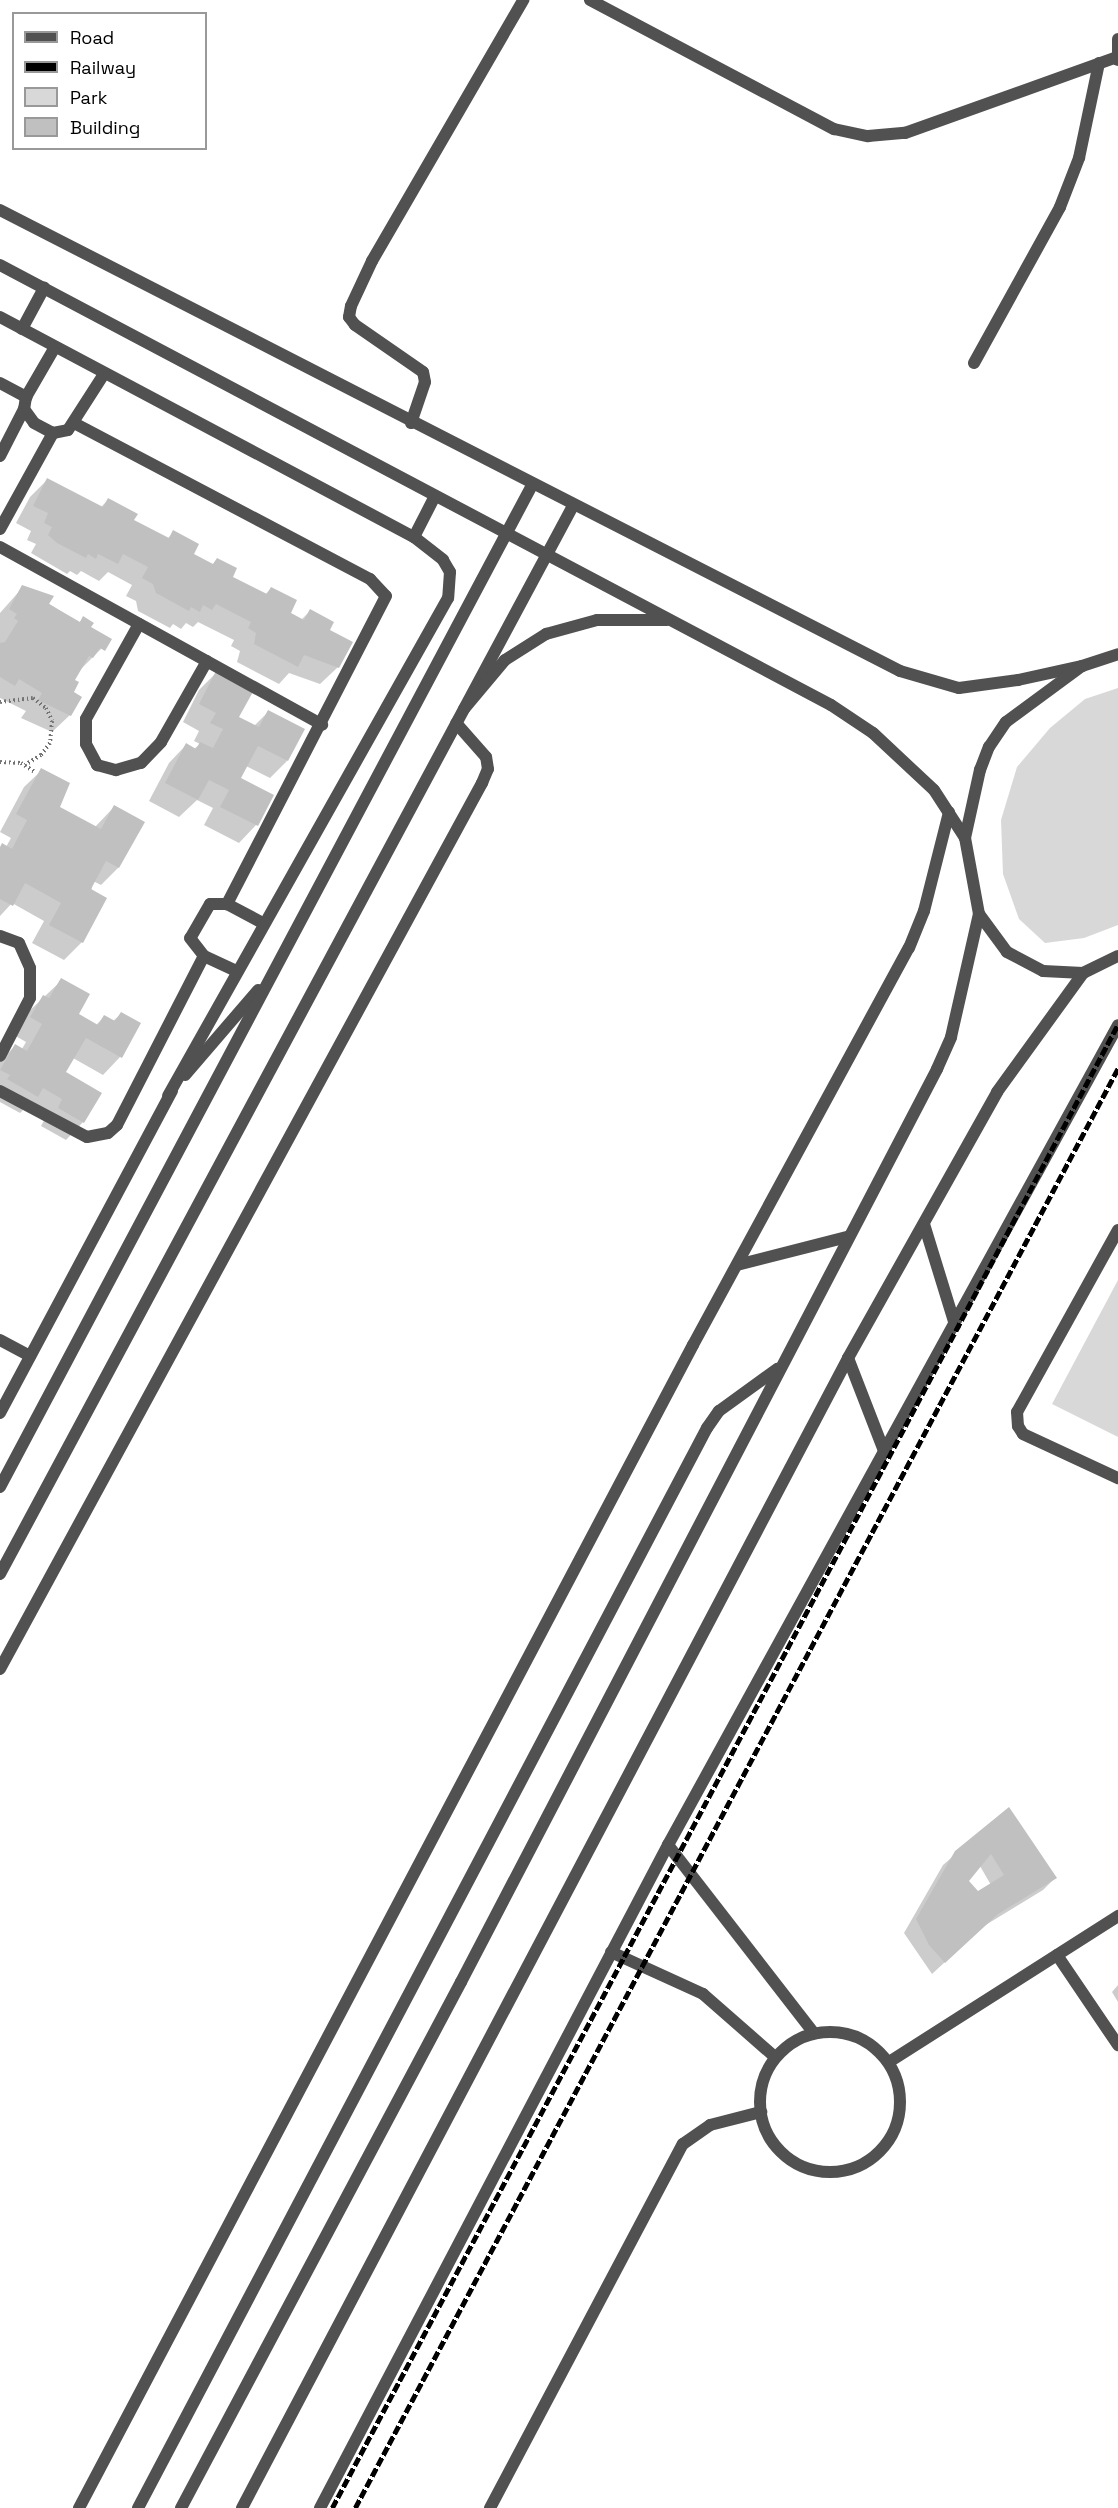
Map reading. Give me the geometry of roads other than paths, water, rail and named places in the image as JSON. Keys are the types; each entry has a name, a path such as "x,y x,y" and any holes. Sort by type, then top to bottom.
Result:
{"street":[{"path":"411,423 425,382 423,372 355,325 350,317 351,306 372,261 523,0"},
{"path":"590,0 834,129 868,136 905,133 1117,58 1118,39"},
{"path":"974,363 1064,197 1079,159 1099,63"},
{"path":"0,210 532,485 900,671 959,688 1018,680 1082,666 1118,654"},
{"path":"0,265 831,705 873,733 934,790 965,838 979,914 951,1036 461,1982 181,2508"},
{"path":"22,329 44,288"},
{"path":"0,317 414,537 443,560 450,572 448,598 262,923 0,1413"},
{"path":"0,456 55,347"},
{"path":"0,383 25,403 34,423 53,433 61,434 74,423 105,374"},
{"path":"74,423 380,585 386,596 322,725 227,904"},
{"path":"0,529 53,433"},
{"path":"0,1486 532,485"},
{"path":"414,537 435,496"},
{"path":"0,1574 573,506"},
{"path":"0,547 322,725"},
{"path":"464,709 505,660 546,634 597,620 672,620"},
{"path":"139,624 86,719 86,744 97,765 116,770 141,763 161,742 207,662"},
{"path":"965,838 989,747 1006,722 1082,666"},
{"path":"0,1670 482,783 488,769 486,757 456,723"},
{"path":"79,2508 737,1265 909,948 924,911 949,812"},
{"path":"236,971 204,956 190,938 210,904 227,904 262,923"},
{"path":"979,914 1007,952 1043,971 1083,973"},
{"path":"0,936 19,943 30,968 30,998 0,1056"},
{"path":"0,1091 87,1137 108,1132 117,1125 204,956"},
{"path":"242,2508 848,1358 997,1092 1083,973 1118,956"},
{"path":"168,1096 274,971"},
{"path":"320,2508 668,1845 1118,1025"},
{"path":"924,1224 955,1325"},
{"path":"1118,1230 1017,1412 1017,1419 1023,1434 1037,1443 1118,1478"},
{"path":"737,1265 847,1237"},
{"path":"0,1340 30,1356"},
{"path":"848,1358 884,1451"},
{"path":"138,2508 707,1428 719,1411 779,1368"},
{"path":"668,1845 814,2033"},
{"path":"890,2062 1118,1916"},
{"path":"612,1952 703,1994 775,2057"},
{"path":"1057,1955 1118,2045"},
{"path":"835,2031 856,2035 875,2046 890,2062 899,2084 901,2108 895,2131 882,2150 862,2165 831,2172 816,2171 793,2162 775,2146 761,2112 763,2078 775,2057 792,2042 814,2033 835,2031"},
{"path":"490,2508 683,2144 710,2125 761,2112"}],"railway":[{"path":"332,2508 1118,1024"},
{"path":"355,2508 1118,1068"}]}
